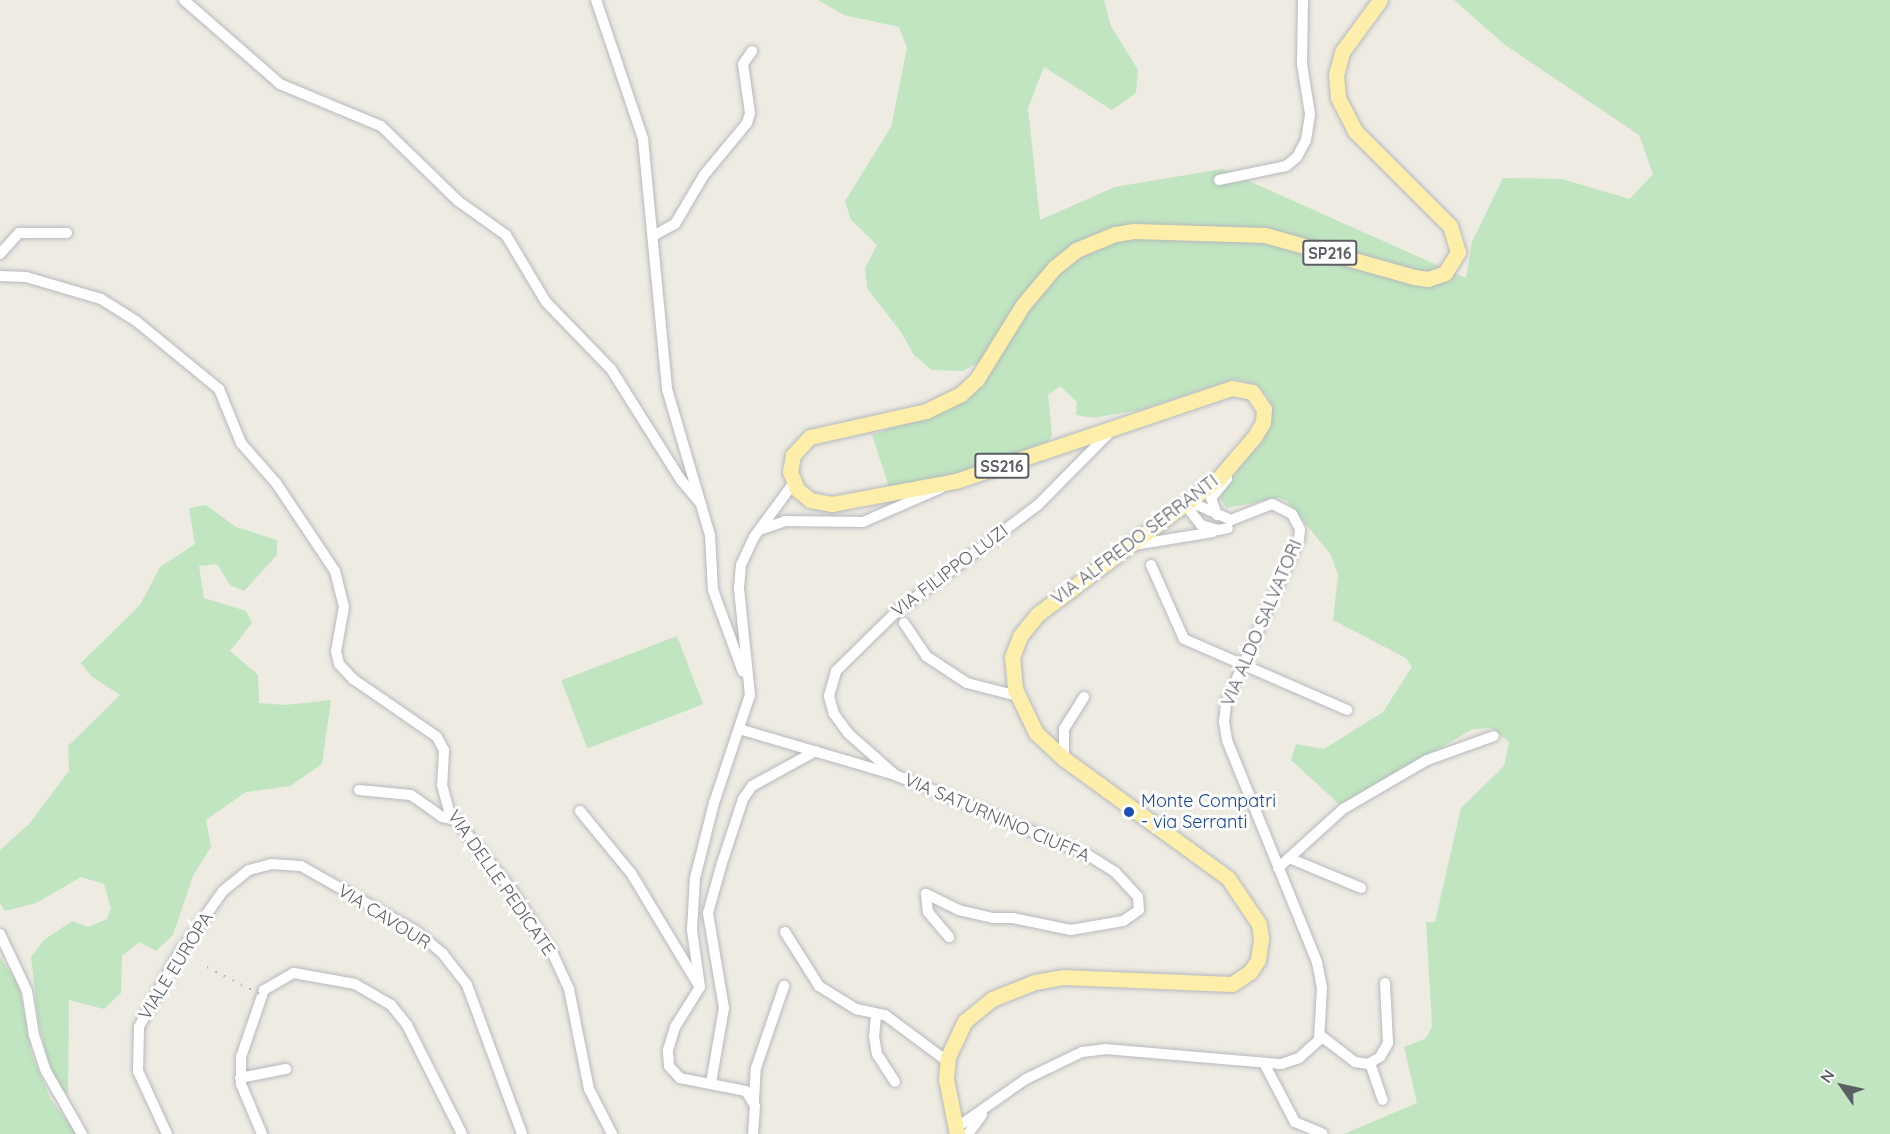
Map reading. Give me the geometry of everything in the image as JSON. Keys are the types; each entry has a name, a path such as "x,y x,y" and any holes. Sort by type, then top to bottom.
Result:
{"main road":[{"name":"SP216","path":"793,484 792,459 808,438 877,424 952,400 975,382 1022,306 1057,265 1076,250 1115,234 1138,231 1265,235 1419,279 1436,278 1448,271 1458,252 1450,226 1359,135 1338,97 1336,75 1342,52 1380,0"},
{"name":"VIA ALFREDO SERRANTI","path":"793,484 806,498 829,504 955,482 1238,387 1256,396 1264,409 1263,422 1250,442 1218,478 1191,502 1038,614 1024,629 1012,657 1018,696 1036,733 1064,759 1228,878 1258,924 1261,938 1258,960 1239,981 1221,986 1063,977 1028,985 992,999 971,1015 955,1037 947,1061 951,1104 961,1132"}],"street":[{"path":"184,0 280,84 376,123 458,201 506,235 542,298 611,369 681,480 701,504"},
{"path":"596,0 643,139 665,378 711,541 713,590 750,695"},
{"path":"1219,180 1283,167 1303,146 1310,114 1302,64 1303,0"},
{"path":"653,236 675,224 708,169 747,123 750,113 743,64 752,51"},
{"path":"0,254 19,233 67,233"},
{"name":"VIA DELLE PEDICATE","path":"0,276 21,276 101,299 218,387 241,443 276,483 335,571 344,607 336,651 339,664 353,679 436,737 444,754 444,792 455,820 511,889 565,977 589,1089 612,1134"},
{"name":"VIA FILIPPO LUZI","path":"895,775 841,725 830,702 829,688 840,664 895,613 1038,505 1107,434 1126,424"},
{"path":"1217,516 1211,506 1212,495 1234,470 1250,442"},
{"path":"757,533 785,521 863,522 955,482"},
{"path":"755,1106 746,1091 680,1078 667,1059 675,1027 699,987 692,930 695,879 714,803 750,695 739,581 745,555 757,533 793,484"},
{"path":"1228,528 1214,529 1202,525 1191,512 1191,502 1217,516 1231,520 1272,504 1292,514"},
{"path":"1125,549 1150,541 1228,528 1267,510 1292,514"},
{"name":"VIA ALDO SALVATORI","path":"1292,514 1299,526 1299,539 1241,663 1226,703 1225,730 1317,962 1322,988 1321,1036"},
{"path":"1151,565 1182,637 1347,710"},
{"path":"904,623 926,656 967,683 1018,696"},
{"path":"1064,759 1064,729 1084,697"},
{"name":"VIA SATURNINO CIUFFA","path":"740,729 895,775 1088,855 1115,873 1138,897 1139,909 1123,921 1071,930 970,912 926,894 928,912 949,938"},
{"path":"1278,868 1343,808 1427,760 1471,741 1494,736"},
{"path":"846,760 857,755 855,739"},
{"path":"711,1083 724,1008 708,913 722,863 743,799 752,786 816,751"},
{"path":"359,790 411,795 442,817 455,820"},
{"path":"580,811 631,873 699,987"},
{"path":"1289,858 1361,888"},
{"name":"VIA CAVOUR","path":"241,874 271,864 301,866 416,932 443,954 467,985 522,1134"},
{"name":"VIALE EUROPA","path":"167,1134 138,1071 139,1027 176,958 223,891 241,874"},
{"path":"785,932 819,986 856,1009 876,1015 886,1015 947,1061"},
{"path":"0,934 26,988 35,1041 48,1076 82,1134"},
{"path":"262,1134 240,1078 242,1052 264,990 294,973 334,978 374,993 399,1015 449,1102 462,1134"},
{"path":"961,1132 978,1114 997,1100 1064,1060 1095,1050 1281,1064 1299,1058 1321,1036 1355,1062 1370,1063 1380,1057 1388,1043 1385,983"},
{"path":"753,1134 756,1068 784,986"},
{"path":"876,1015 874,1036 878,1054 895,1082"},
{"path":"1264,1063 1295,1122 1323,1134"},
{"path":"1370,1063 1383,1100"},
{"path":"240,1078 286,1069"},
{"path":"951,1104 960,1113 978,1114"}],"green space":[{"path":"818,0 1104,0 1111,26 1138,70 1136,93 1112,110 1044,67 1028,108 1040,220 1115,187 1222,169 1466,278 1472,242 1503,178 1562,179 1630,199 1653,174 1639,135 1505,45 1454,0 1890,0 1890,1134 1344,1134 1417,1103 1404,1047 1425,1039 1432,1027 1426,922 1435,922 1461,808 1504,766 1509,742 1492,728 1473,729 1340,805 1291,760 1296,744 1324,749 1383,712 1412,667 1406,658 1333,620 1338,575 1331,555 1287,501 1278,498 1226,508 1220,496 1267,430 1272,413 1269,398 1257,385 1234,379 1140,410 1093,418 1076,415 1077,402 1060,386 1048,395 1052,435 1046,446 949,479 890,490 872,435 944,409 995,354 963,371 932,370 914,355 901,332 867,288 865,268 877,245 851,220 845,201 891,127 907,48 899,27 844,15"},
{"path":"206,505 236,527 277,540 277,555 244,591 230,585 217,564 199,566 204,598 246,611 252,623 230,651 258,675 259,703 285,705 331,700 322,764 290,786 246,792 206,820 211,847 193,876 173,935 156,951 139,942 122,956 121,993 104,1009 69,1000 68,1095 57,1083 46,1054 38,1018 31,957 44,940 72,921 88,927 107,919 111,908 104,884 81,877 36,903 5,911 0,903 0,850 29,824 69,771 68,746 120,695 91,676 81,663 140,605 160,567 195,544 189,508"},
{"path":"677,636 703,704 587,749 561,680"},
{"path":"0,957 19,985 32,1055 51,1100 77,1134 0,1134"}],"railway":[{"path":"207,967 260,994"}],"place":[{"name":"Monte Compatri - via Serranti","path":"1129,812"}]}
